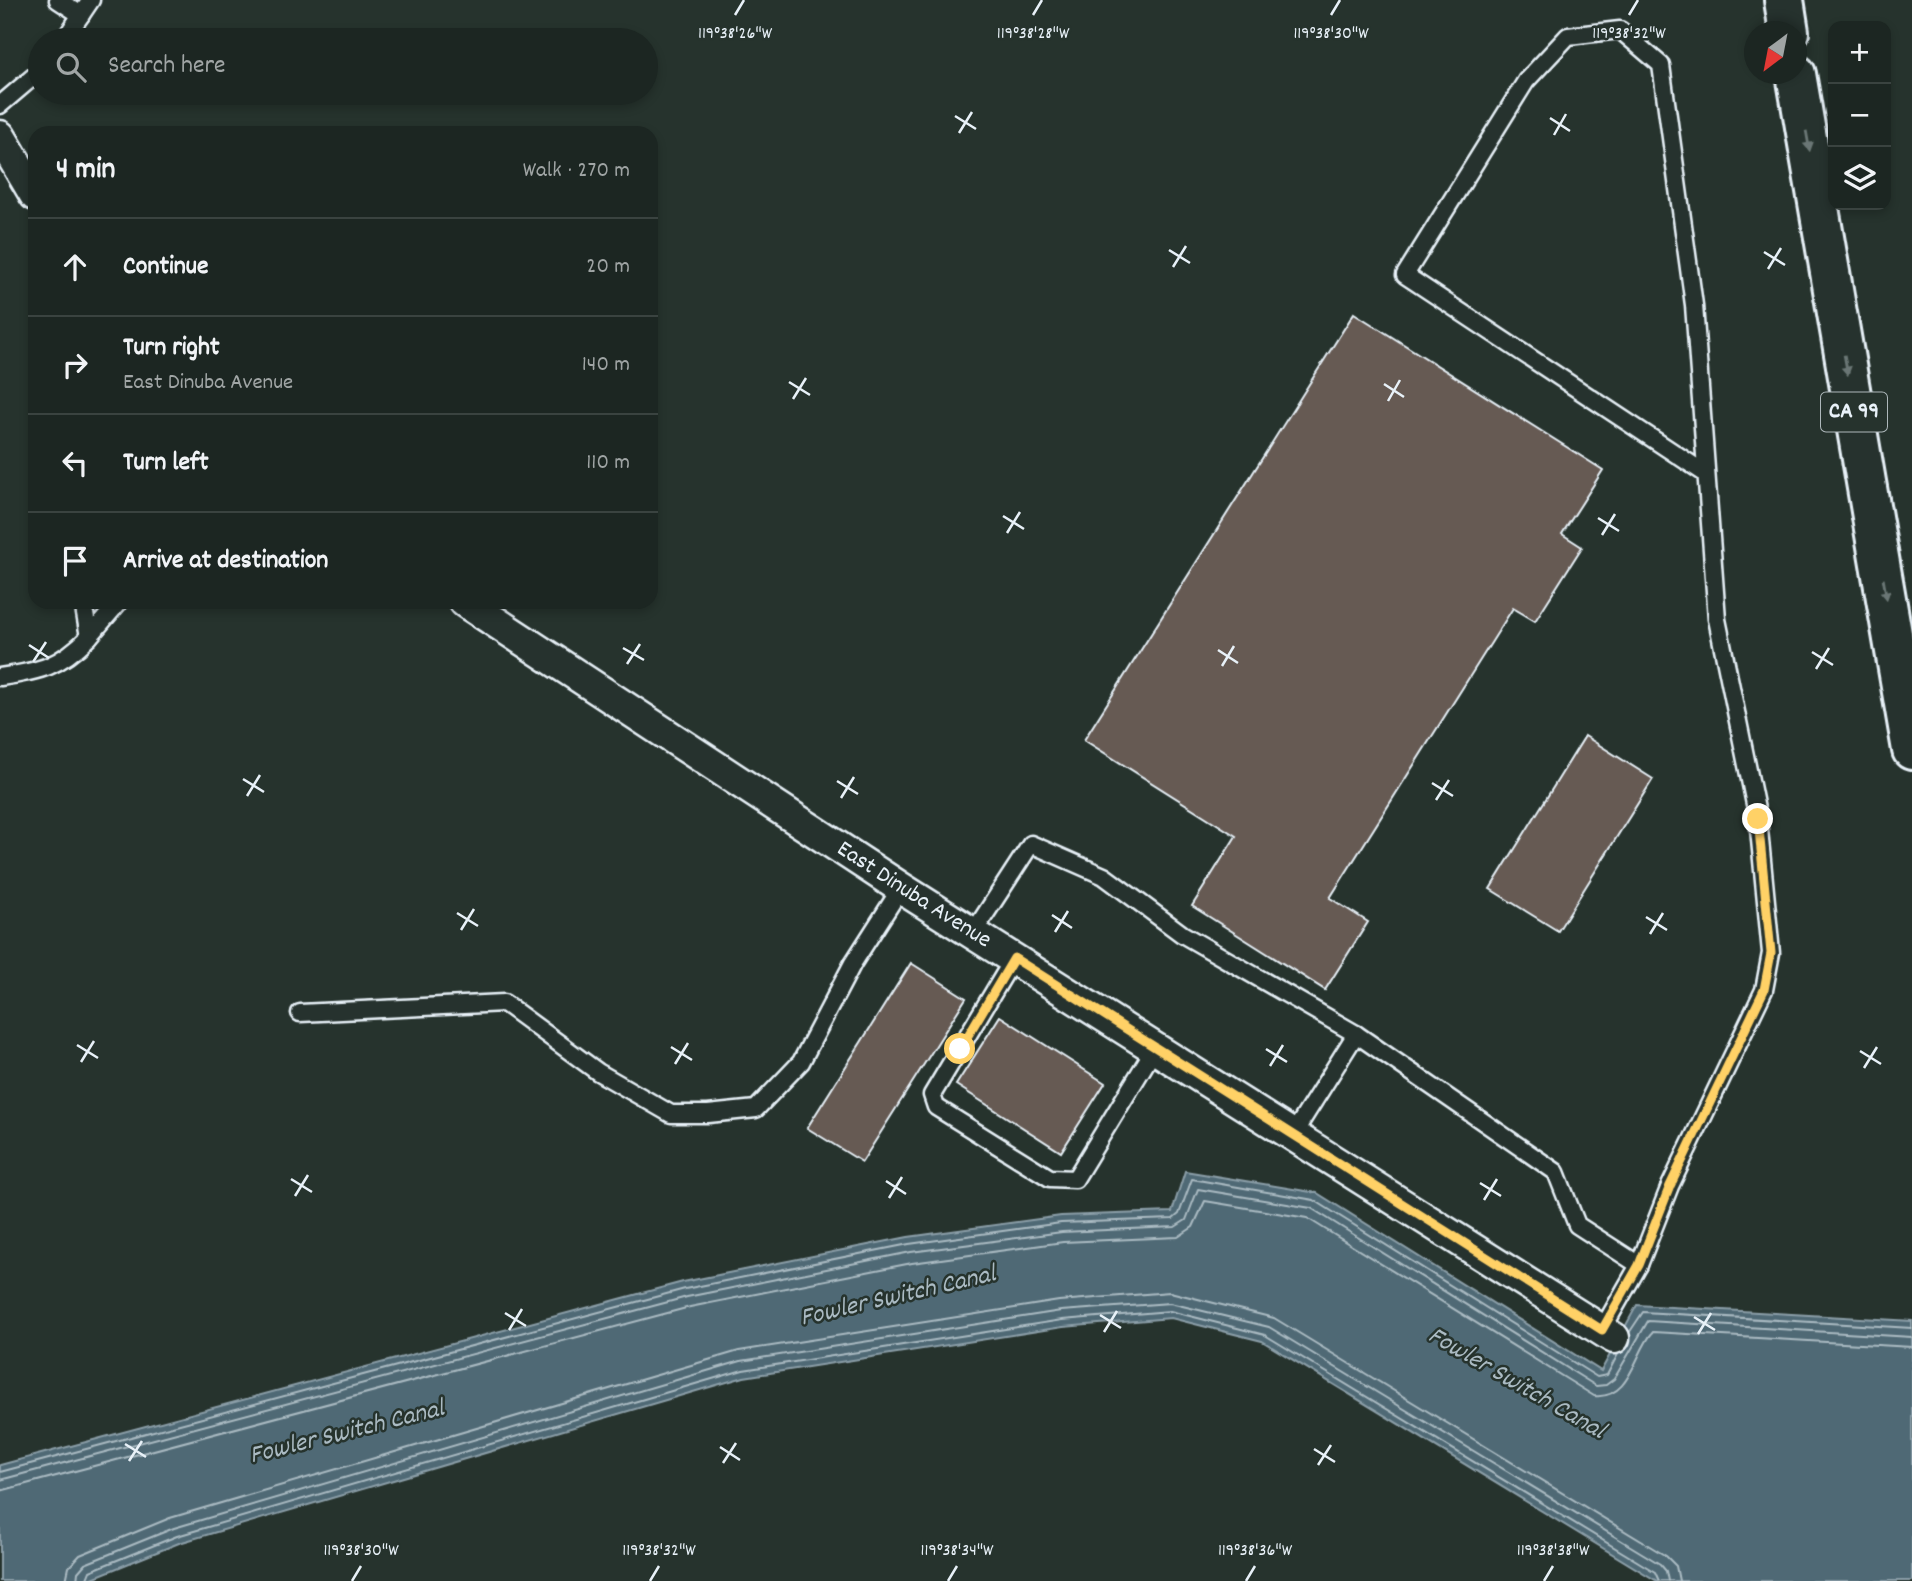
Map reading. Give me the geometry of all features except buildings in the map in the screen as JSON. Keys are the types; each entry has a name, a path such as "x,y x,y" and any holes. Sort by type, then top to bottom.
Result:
{"highway":[{"path":"1784,0 1787,21"},
{"name":"CA 99","path":"1798,84 1912,750"}],"street":[{"path":"0,135 28,183"},
{"name":"East Dinuba Avenue","path":"476,609 901,888 1608,1334"}],"lane":[{"path":"58,0 81,15"},
{"path":"72,28 91,0"},
{"path":"1608,1334 1670,1186 1764,990 1771,953 1758,819 1717,619 1694,305 1661,65 1620,30 1568,36 1527,81 1405,275 1706,474"},
{"path":"0,105 28,83"},
{"path":"84,609 89,637"},
{"path":"0,677 43,670 68,657 112,609"},
{"path":"972,933 1031,844 1104,876 1182,934 1356,1034 1556,1172 1577,1225 1639,1265"},
{"path":"300,1013 504,1003 598,1072 671,1114 708,1114 756,1109 801,1062 853,963 901,888"},
{"path":"1014,958 932,1095 936,1107 1050,1178 1074,1179 1155,1048"},
{"path":"1292,1136 1356,1034"}],"water":[{"name":"Fowler Switch Canal","path":"1185,1171 1317,1193 1601,1371 1637,1305 1912,1321 1912,1581 1657,1581 1262,1341 1171,1318 1063,1327 744,1377 179,1543 85,1581 0,1581 0,1465 683,1282 908,1237 1061,1216 1172,1212"}],"route":[{"path":"960,1049 1014,958 1602,1330 1639,1265 1670,1186 1764,990 1771,953 1758,819"}]}
